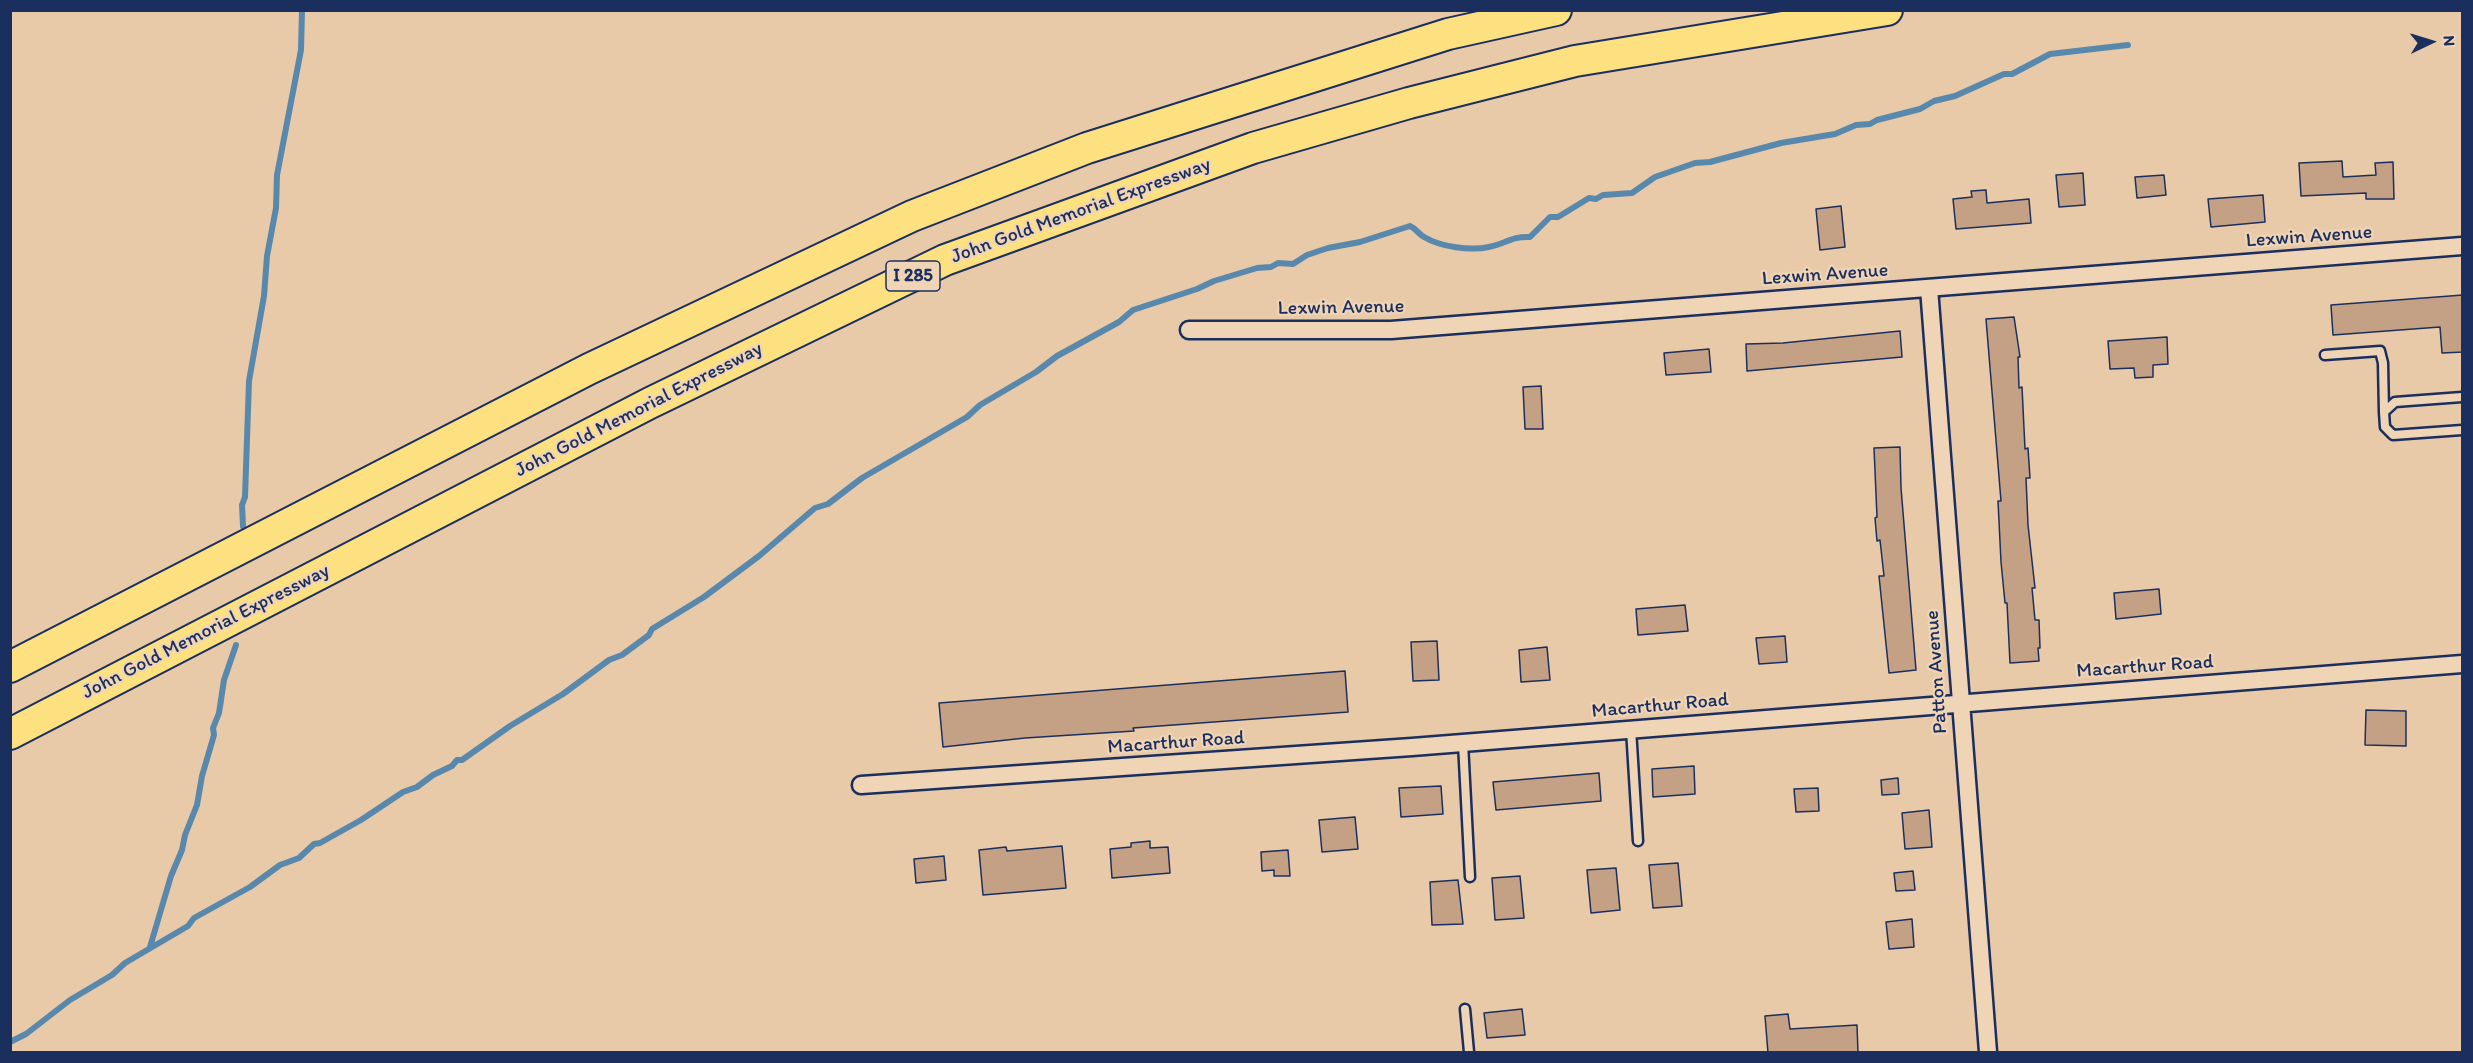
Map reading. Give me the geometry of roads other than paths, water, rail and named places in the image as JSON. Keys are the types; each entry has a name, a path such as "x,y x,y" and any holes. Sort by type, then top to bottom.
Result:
{"highway":[{"path":"10,667 589,369 912,216 1087,148 1448,34 1556,10"},
{"name":"John Gold Memorial Expressway","path":"10,734 650,403 945,260 1254,148 1409,103 1575,61 1887,10"}],"street":[{"name":"Lexwin Avenue","path":"1189,330 1391,330 2463,246"},
{"name":"Patton Avenue","path":"1929,288 1988,1053"},
{"name":"Macarthur Road","path":"861,785 1463,743 2463,664"}],"lane":[{"path":"2325,356 2380,351 2383,363 2385,427 2393,435 2463,430"},
{"path":"2384,412 2395,402 2463,397"},
{"path":"1630,729 1638,841"},
{"path":"1463,743 1470,877"},
{"path":"1465,1009 1469,1053"}],"waterway":[{"path":"243,526 242,505 245,497 249,381 276,208 277,175 301,50 302,10"},
{"path":"10,1042 26,1034 70,1000 112,975 125,963 188,926 194,918 250,887 280,865 299,858 314,844 320,843 361,820 403,792 417,787 433,775 452,766 457,760 462,760 510,726 563,694 609,660 622,655 649,635 652,629 704,597 759,556 815,508 828,504 862,478 967,417 980,405 1036,372 1057,356 1119,322 1133,310 1197,289 1214,281 1257,268 1271,267 1278,263 1293,264 1307,255 1328,248 1360,242 1410,226 1431,240 1447,246 1465,248 1489,247 1518,238 1530,237 1550,217 1558,217 1589,198 1596,199 1603,195 1632,193 1655,177 1695,163 1710,162 1781,143 1835,134 1856,125 1870,124 1877,120 1920,109 1934,101 1955,96 2004,74 2012,74 2050,54 2128,45"},
{"path":"150,947 171,876 197,805 202,776 214,735 213,728 219,713 224,680 236,645"}]}
